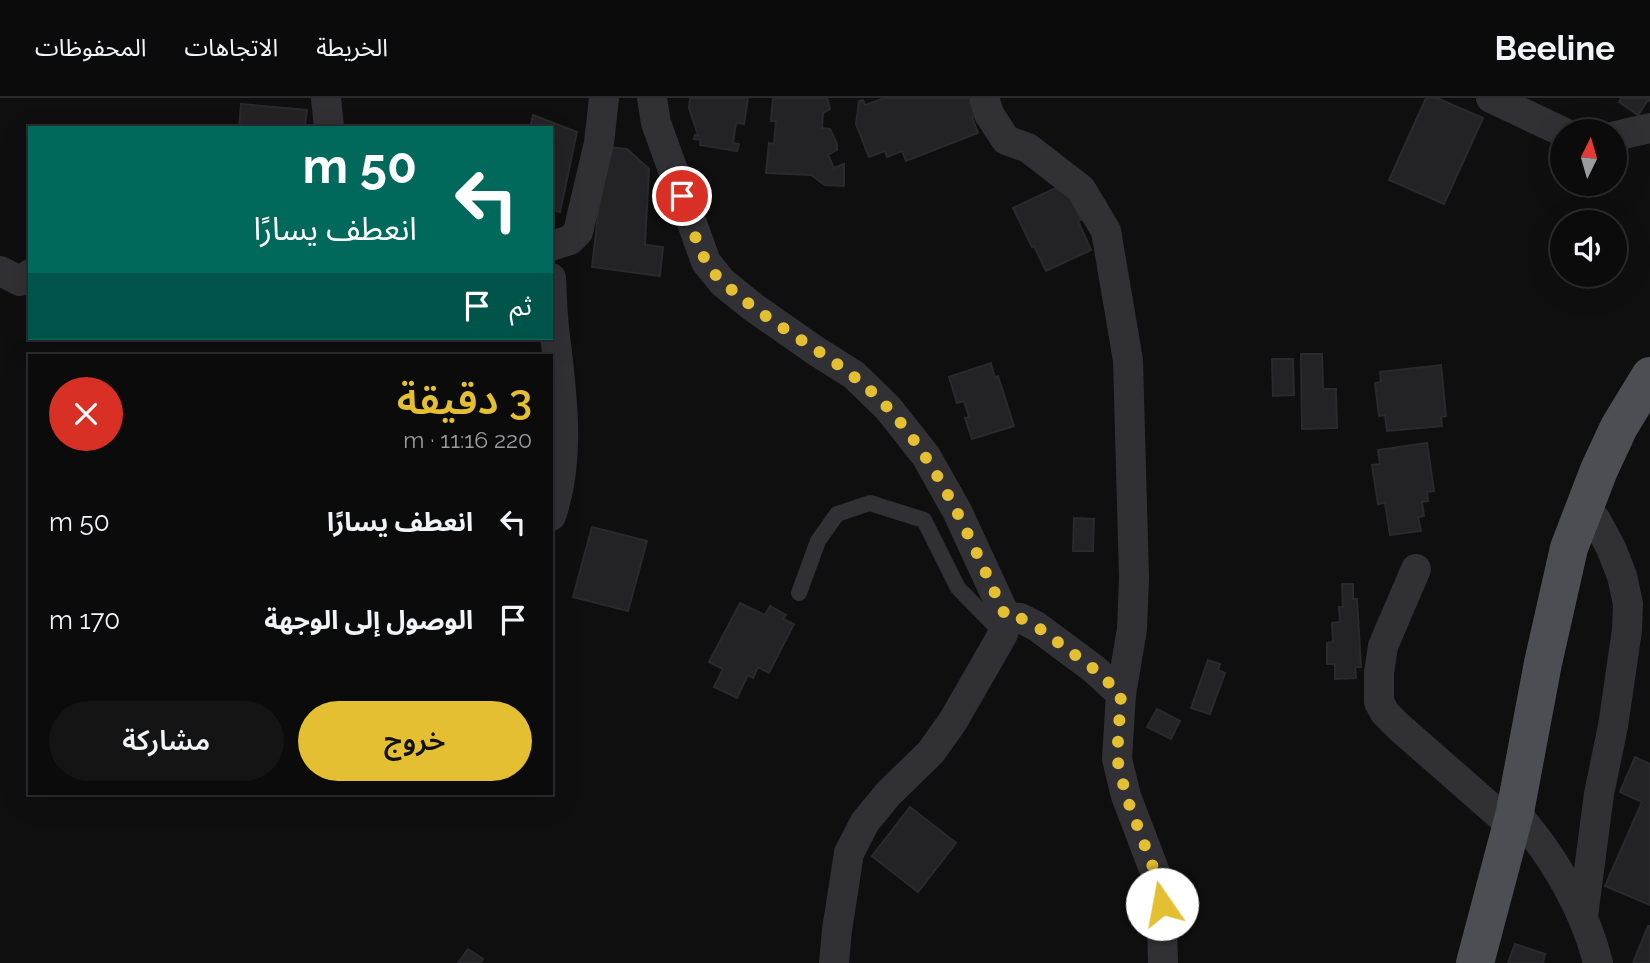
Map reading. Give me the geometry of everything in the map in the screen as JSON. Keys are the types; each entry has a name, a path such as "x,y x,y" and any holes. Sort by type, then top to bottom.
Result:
{"main road":[{"path":"1475,963 1514,819 1543,663 1569,548 1619,427 1650,376"}],"street":[{"path":"326,98 329,126"},
{"path":"553,245 570,240 578,232 600,143 604,98"},
{"path":"652,98 656,123 706,262 722,282 753,307 855,376 888,408 926,456 951,500 1004,625"},
{"path":"984,98 989,114 1006,140 1028,148 1081,189 1106,231 1128,360 1134,578 1132,629 1121,694 1117,758 1126,796 1161,888 1163,963"},
{"path":"1491,98 1550,126"},
{"path":"1628,133 1650,128"},
{"path":"0,271 20,281 28,275"},
{"path":"553,304 562,422 562,460 553,510"},
{"path":"1583,916 1599,793 1613,726 1627,630 1628,604 1622,576 1611,548 1596,520 1585,509"},
{"path":"1416,569 1383,646 1379,702 1385,713 1399,727 1535,834 1583,916 1598,963"},
{"path":"834,963 836,930 849,853 864,822 930,752 953,722 1004,625 1020,618 1036,626 1094,669 1121,694"}],"lane":[{"path":"799,593 818,541 837,514 870,503 924,520 958,588 1004,625"}],"building":[{"path":"690,98 748,98 744,124 736,123 733,143 739,144 737,151 700,145 701,140 694,139 695,135 698,135 689,108"},
{"path":"773,98 827,98 830,109 823,113 822,128 830,129 837,144 837,150 828,155 834,168 844,164 844,186 825,185 811,175 766,173 769,143 774,144 776,121 771,121"},
{"path":"885,98 971,98 977,115 972,117 978,133 906,161 902,151 887,157 885,151 869,157 856,124 859,101 863,100 865,105"},
{"path":"1426,98 1437,98 1483,118 1444,204 1389,180"},
{"path":"1621,98 1650,98 1650,101 1648,100 1638,115 1619,102"},
{"path":"241,104 307,110 305,125 313,125 313,126 239,126"},
{"path":"533,115 577,132 560,212 553,210 553,126 530,126"},
{"path":"606,147 627,149 649,169 645,245 663,247 660,276 592,267"},
{"path":"1064,184 1081,220 1078,221 1091,250 1046,271 1013,208"},
{"path":"1301,354 1322,354 1323,389 1336,389 1337,428 1302,429"},
{"path":"1272,359 1293,359 1294,395 1273,396"},
{"path":"991,363 995,378 998,376 1014,426 972,439 965,418 969,417 964,401 957,403 949,377"},
{"path":"1441,365 1446,416 1441,417 1442,426 1387,431 1385,415 1379,416 1375,383 1381,382 1380,372"},
{"path":"1427,443 1434,491 1427,492 1428,501 1422,502 1424,516 1418,517 1421,531 1390,535 1385,503 1378,504 1372,465 1380,464 1378,450"},
{"path":"1074,518 1094,519 1093,551 1073,551"},
{"path":"592,527 647,541 628,611 573,597"},
{"path":"1342,584 1353,584 1353,599 1357,599 1361,667 1355,667 1356,678 1335,679 1335,664 1327,664 1327,643 1333,642 1332,623 1340,622 1339,607 1343,607"},
{"path":"740,603 765,615 770,606 786,615 783,619 794,624 769,673 758,667 753,678 748,675 737,698 714,687 723,669 709,662"},
{"path":"1208,660 1220,664 1218,670 1225,673 1210,714 1191,708"},
{"path":"1157,709 1180,721 1171,739 1147,727"},
{"path":"1635,757 1650,764 1650,905 1605,886 1642,802 1620,792"},
{"path":"910,807 956,843 918,892 872,856"},
{"path":"1648,926 1650,963 1633,963"},
{"path":"1515,944 1545,954 1543,963 1508,963"},
{"path":"468,949 483,959 480,963 458,963"}],"route":[{"path":"682,196 706,262 722,282 753,307 855,376 888,408 926,456 957,511 1006,617 1020,618 1036,626 1094,669 1121,694 1117,758 1126,796 1161,888 1162,904"}]}
